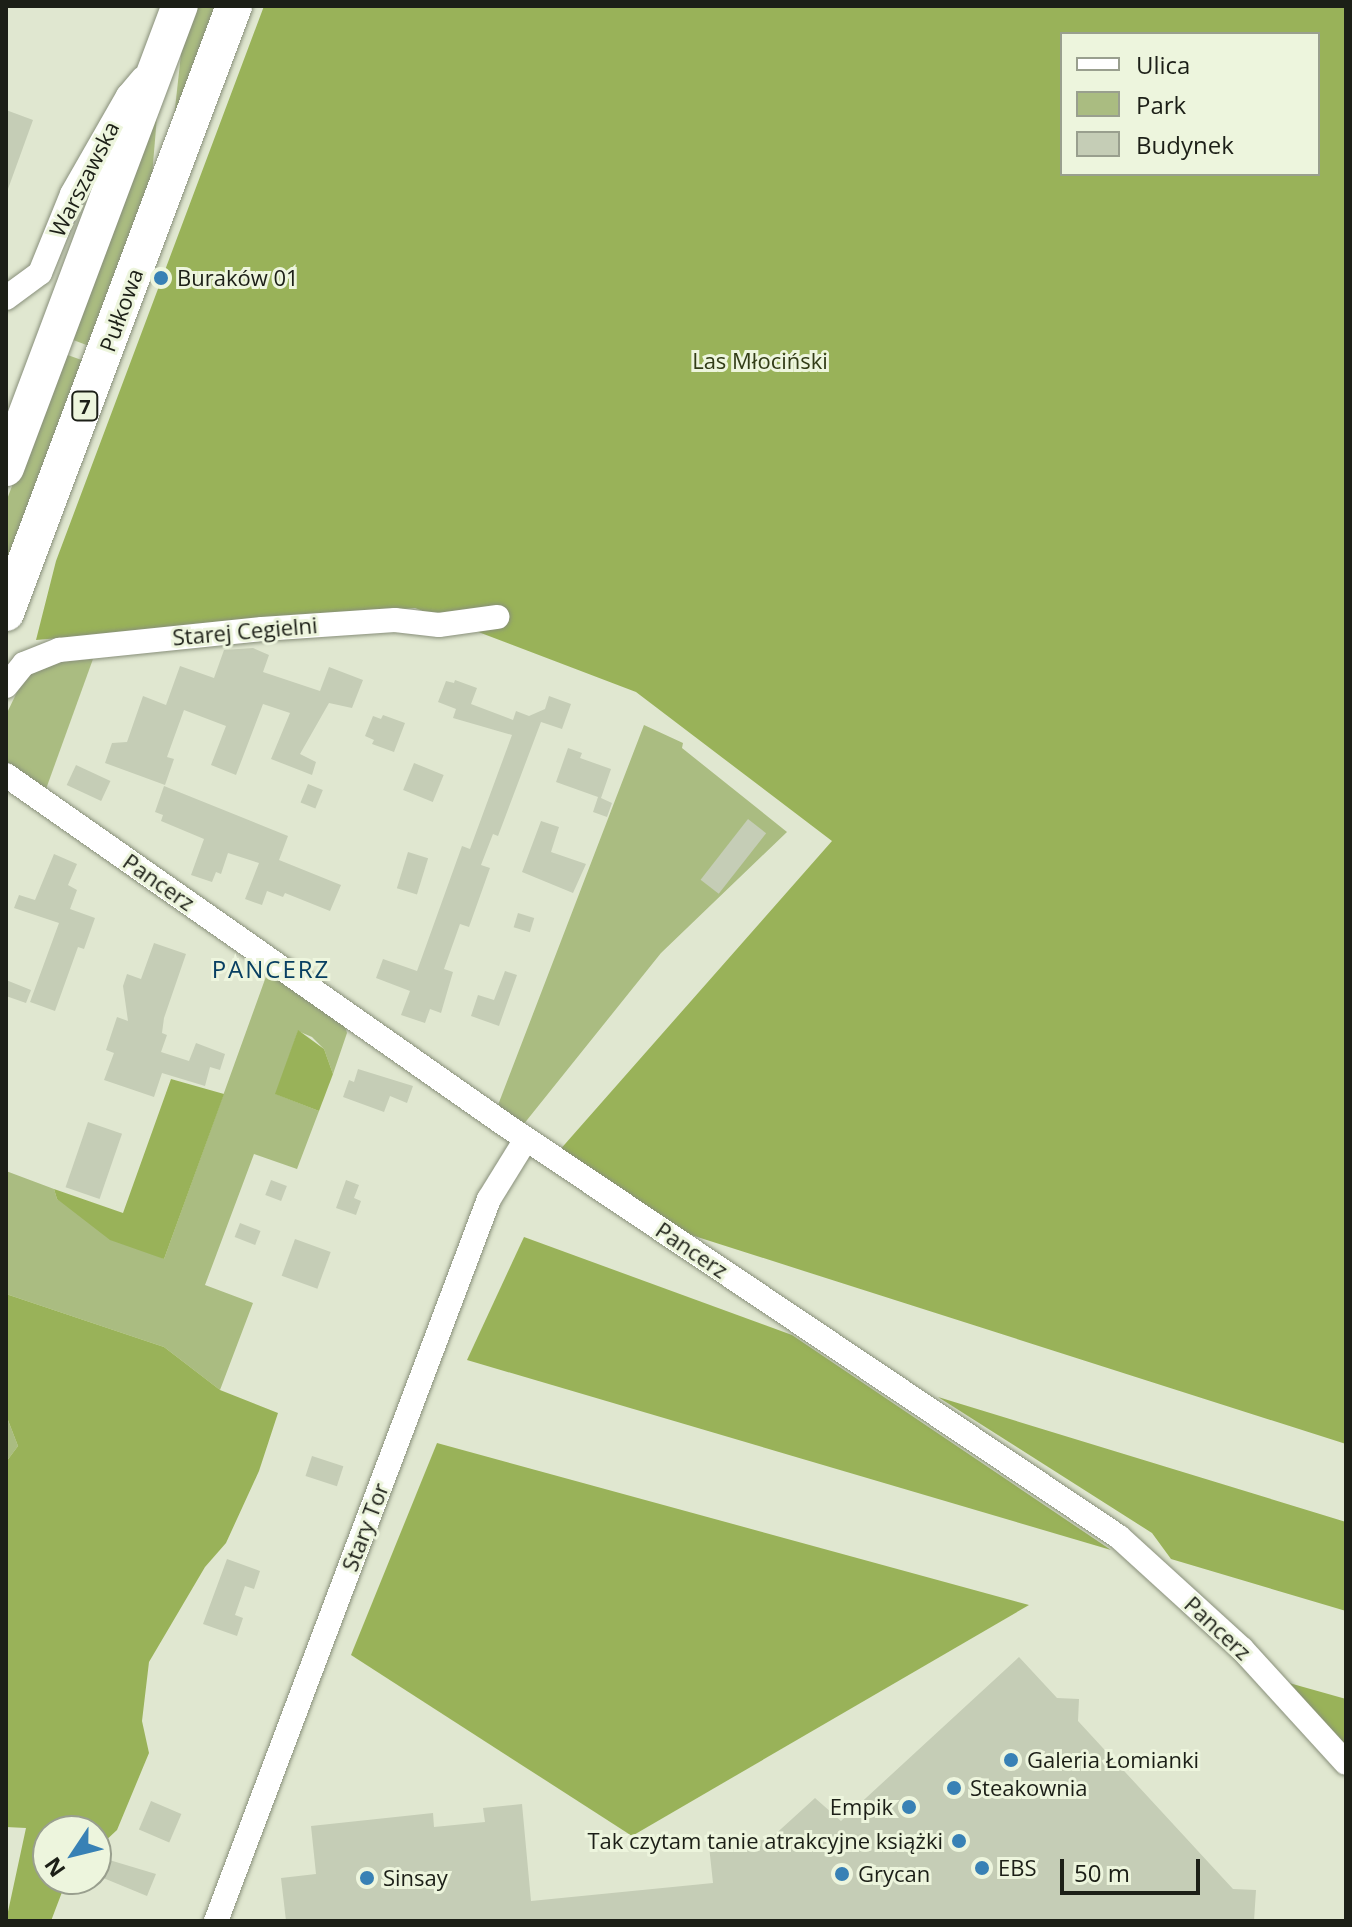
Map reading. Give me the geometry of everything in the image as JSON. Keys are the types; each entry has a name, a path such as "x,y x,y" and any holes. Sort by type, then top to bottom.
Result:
{"highway":[{"path":"6,468 180,6"},
{"name":"Pułkowa","path":"6,613 234,6"}],"street":[{"name":"Warszawska","path":"6,298 40,273 72,194 128,96 162,54"},
{"name":"Starej Cegielni","path":"6,686 24,664 59,650 262,629 395,620 439,625 497,617"},
{"name":"Pancerz","path":"6,775 526,1139 1119,1537 1242,1649 1346,1763"},
{"name":"Stary Tor","path":"216,1921 489,1199 526,1139"}],"green space":[{"path":"192,6 219,6 171,145 182,45"},
{"name":"Las Młociński","path":"264,6 1346,6 1346,1444 688,1234 558,1152 832,841 636,692 415,608 36,640 56,561"},
{"path":"159,92 152,176 97,349 68,338"},
{"path":"62,353 90,363 6,585 6,502"},
{"path":"93,659 46,789 6,762 6,715 17,692 39,664"},
{"path":"644,725 683,743 682,748 787,832 661,953 523,1125 498,1105"},
{"path":"268,971 344,1022 347,1033 333,1074 324,1049 312,1037 298,1031 276,1094 319,1111 297,1169 254,1154 205,1285 253,1303 220,1390 164,1347 6,1294 6,1171 54,1189 57,1199 164,1259"},
{"path":"298,1030 324,1049 333,1074 319,1111 275,1094"},
{"path":"171,1079 224,1094 164,1259 110,1240 57,1199 54,1189 123,1213"},
{"path":"524,1237 792,1335 1111,1550 467,1360"},
{"path":"6,1294 164,1347 220,1390 278,1413 259,1471 226,1543 205,1567 149,1662 142,1721 149,1753 117,1830 112,1835 112,1815 32,1815 32,1895 61,1895 51,1921 6,1921 26,1828 6,1827 6,1462 18,1446 6,1415"},
{"path":"938,1397 1346,1522 1346,1611 1171,1559 1152,1533"},
{"path":"6,1415 18,1446 6,1462"},
{"path":"437,1443 1029,1605 632,1836 351,1655"},
{"path":"1282,1681 1346,1699 1346,1751"}],"building":[{"path":"6,110 33,120 8,189 6,189"},
{"path":"253,648 269,655 263,672 320,691 329,667 363,680 352,708 329,703 300,754 316,762 312,775 271,759 290,713 263,704 236,775 211,765 226,726 184,710 167,757 174,759 165,785 105,763 112,743 127,742 143,696 166,705 180,666 214,678 224,650"},
{"path":"455,680 477,688 471,704 513,720 516,711 529,716 545,709 549,696 571,704 562,729 541,722 498,836 493,834 481,865 490,868 469,927 460,924 444,969 453,972 441,1013 430,1009 425,1023 401,1015 410,991 376,978 383,959 417,971 462,846 470,849 512,735 453,718 456,709 438,702 446,681 454,683"},
{"path":"383,715 405,723 394,752 372,744 374,740 365,736 373,716 381,719"},
{"path":"568,748 582,753 580,758 611,769 601,798 612,803 607,817 593,812 598,797 556,782"},
{"path":"414,763 444,775 433,802 403,790"},
{"path":"76,765 110,781 101,801 67,785"},
{"path":"308,784 323,790 315,809 301,803"},
{"path":"164,786 288,836 279,860 341,885 330,911 285,893 283,897 267,891 262,905 245,899 259,863 228,853 221,874 216,872 212,882 191,875 204,839 161,821 163,815 155,812"},
{"path":"748,819 766,833 719,894 701,880"},
{"path":"541,821 559,827 551,852 586,864 573,893 522,872"},
{"path":"408,852 428,858 417,894 397,888"},
{"path":"54,854 77,864 68,885 77,890 70,909 95,918 84,949 78,947 55,1011 30,1002 59,923 14,908 19,895 35,900"},
{"path":"518,913 534,918 530,932 514,927"},
{"path":"154,943 186,954 164,1018 162,1033 167,1035 161,1052 189,1061 196,1043 225,1054 220,1070 210,1067 205,1086 162,1073 154,1097 104,1080 114,1053 106,1050 117,1017 128,1021 123,986 127,974 141,979"},
{"path":"505,971 517,975 499,1026 471,1016 478,995 494,1000"},
{"path":"6,980 31,990 26,1003 6,996"},
{"path":"358,1069 413,1086 407,1103 390,1096 384,1112 343,1097 349,1080 354,1082"},
{"path":"88,1122 122,1134 100,1199 66,1187"},
{"path":"271,1180 287,1186 281,1201 265,1195"},
{"path":"346,1180 359,1185 354,1198 361,1201 356,1215 336,1208"},
{"path":"240,1223 261,1231 255,1245 235,1237"},
{"path":"295,1239 331,1252 317,1289 282,1276"},
{"path":"312,1456 343,1466 337,1486 306,1476"},
{"path":"227,1559 260,1571 254,1589 245,1586 235,1615 243,1618 237,1636 203,1624"},
{"name":"Galeria Łomianki","path":"1019,1657 1057,1698 1079,1699 1078,1721 1233,1889 1256,1890 1254,1921 286,1921 281,1878 316,1874 311,1826 433,1813 434,1827 485,1822 483,1808 522,1804 531,1901 713,1883 709,1846 770,1839 815,1798 841,1821"},
{"path":"151,1801 181,1814 169,1842 139,1830"},
{"path":"112,1861 156,1874 147,1896 112,1882"}],"place":[{"name":"Buraków 01","path":"161,278"},
{"name":"Galeria Łomianki","path":"1011,1760"},
{"name":"Steakownia","path":"954,1788"},
{"name":"Empik","path":"909,1807"},
{"name":"Tak czytam tanie atrakcyjne książki","path":"959,1841"},
{"name":"EBS","path":"982,1868"},
{"name":"Grycan","path":"842,1874"},
{"name":"Sinsay","path":"367,1878"}],"district":[{"name":"PANCERZ","path":"271,969"}]}
